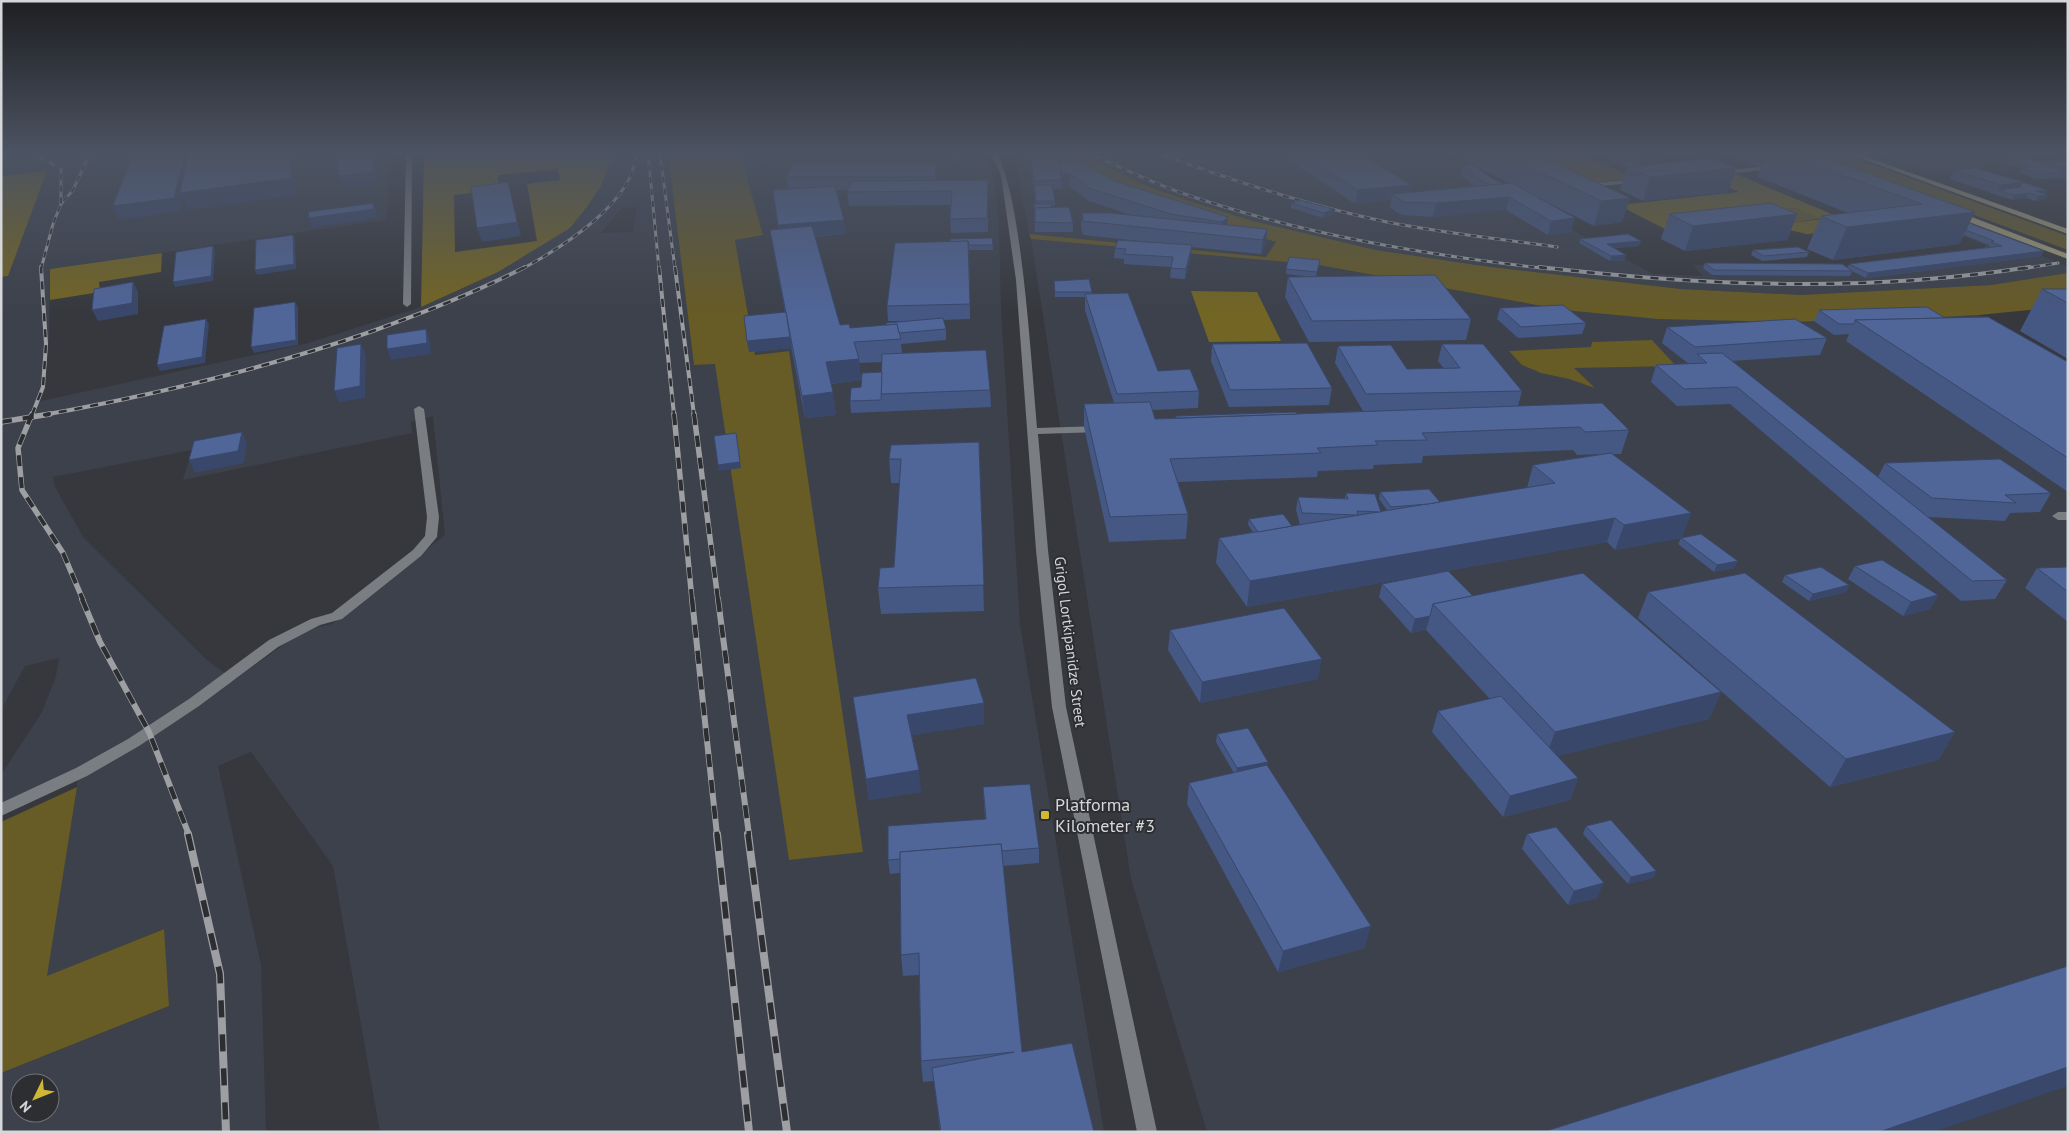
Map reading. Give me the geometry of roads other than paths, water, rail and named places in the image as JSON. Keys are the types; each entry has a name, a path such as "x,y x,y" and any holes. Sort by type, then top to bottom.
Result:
{"main road":[{"path":"1996,206 2068,232"},
{"path":"1946,210 2068,256"}],"street":[{"path":"407,304 408,206"},
{"name":"Grigol Lortkipanidze Street","path":"1010,206 1020,280 1042,550 1059,707 1147,1132"},
{"path":"1,810 107,758 201,698 271,646 306,625 320,619 337,616 417,553 431,536 433,517 419,408"},
{"path":"1033,431 1113,429"}],"railway":[{"path":"41,269 53,224 60,206"},
{"path":"522,269 575,236 610,206"},
{"path":"653,206 659,269"},
{"path":"667,206 675,269"},
{"path":"1221,206 1316,231 1409,250 1550,269"},
{"path":"1321,206 1387,222 1557,247"},
{"path":"2022,269 2058,263"},
{"path":"43,415 167,390 290,358 370,332 429,310 525,267"},
{"path":"659,267 674,415"},
{"path":"675,267 694,415"},
{"path":"1539,267 1662,279 1784,284 1907,281 2030,267"},
{"path":"32,415 43,387 46,344 41,269"},
{"path":"31,417 50,414"},
{"path":"674,414 692,600"},
{"path":"694,414 718,600"},
{"path":"1,422 31,417"},
{"path":"31,417 18,448 22,490 63,553 83,600"},
{"path":"82,599 100,642 149,732 189,835"},
{"path":"692,599 717,835"},
{"path":"718,599 749,835"},
{"path":"188,834 220,974 226,1132"},
{"path":"717,834 749,1132"},
{"path":"748,834 787,1132"}],"place":[{"name":"Platforma Kilometer #3","path":"1045,815"}]}
